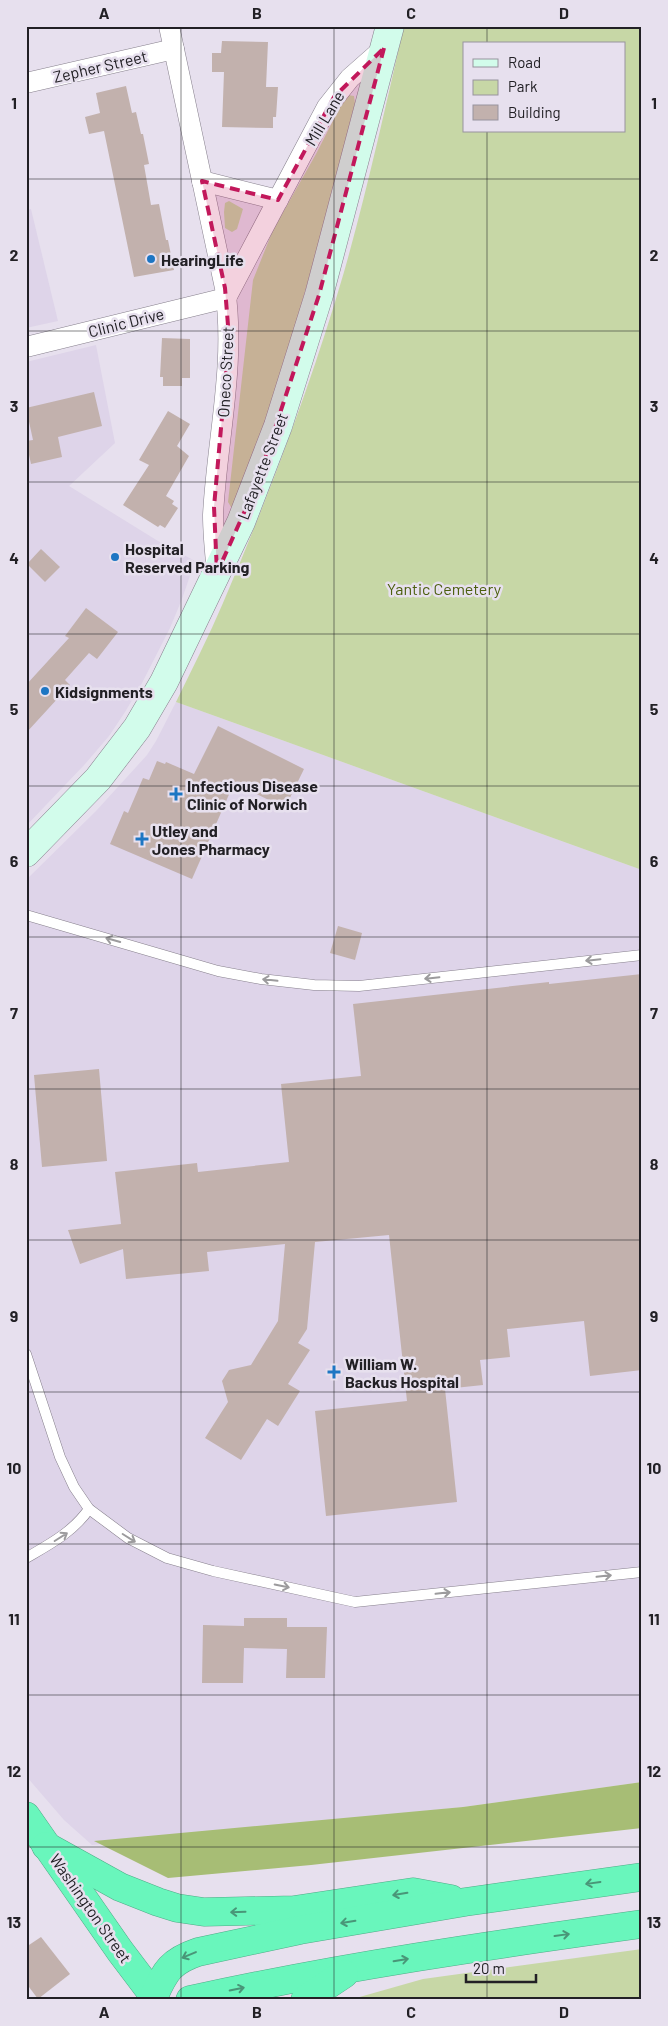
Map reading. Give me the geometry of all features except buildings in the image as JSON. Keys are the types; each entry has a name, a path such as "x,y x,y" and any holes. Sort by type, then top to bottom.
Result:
{"highway":[{"name":"Washington Street","path":"26,1816 158,1999"},
{"path":"46,1846 120,1887 158,1902 192,1911 294,1910 413,1892 465,1902"},
{"path":"158,1999 165,1972 170,1966 186,1956 198,1952 300,1930 465,1902 642,1877"},
{"path":"190,2000 237,1989 466,1949 642,1924"},
{"path":"305,2000 353,1968"}],"street":[{"name":"Oneco Street","path":"168,26 226,298 229,356 213,518 217,573"},
{"name":"Mill Lane","path":"226,298 330,102 387,37"},
{"name":"Lafayette Street","path":"26,853 98,779 134,734 164,682 217,573 256,486 294,379 319,296 387,37"},
{"name":"Zepher Street","path":"26,83 174,49"},
{"path":"202,181 278,200"},
{"name":"Clinic Drive","path":"26,347 226,298"}],"lane":[{"path":"26,915 218,971 261,979 314,985 360,986 642,955"},
{"path":"26,1354 60,1457 74,1487 89,1509 128,1538 167,1558 213,1571 355,1602 642,1572"},
{"path":"26,1558 69,1532 89,1509"}],"highlighted area":[{"path":"384,48 319,295 256,486 217,573 214,507 229,338 225,288 202,181 278,200 334,97"}],"shaded area":[{"path":"31,209 58,321 26,328 26,210"},
{"path":"96,345 115,443 69,486 158,541 195,561 170,628 125,712 109,736 85,764 26,826 26,362"},
{"name":"William W. Backus Hospital","path":"176,702 642,870 642,1782 463,1807 92,1845 64,1820 26,1776 26,880 96,811 147,755"}],"green space":[{"name":"Yantic Cemetery","path":"404,26 642,26 642,870 176,702 212,628 273,481 318,356 344,272 376,150"},
{"path":"348,95 354,96 355,103 301,307 270,408 233,507 231,507 228,502 253,280 273,230 316,154 344,99"},
{"path":"229,201 243,209 237,229 232,232 225,228 225,203"},
{"path":"642,1782 642,1828 311,1865 168,1878 94,1841 463,1807"},
{"path":"642,1949 642,2000 349,2000 423,1979"}],"place":[{"name":"HearingLife","path":"151,259"},
{"name":"Hospital Reserved Parking","path":"115,557"},
{"name":"Kidsignments","path":"45,691"},
{"name":"Infectious Disease Clinic of Norwich","path":"176,794"},
{"name":"Utley and Jones Pharmacy","path":"142,839"},
{"name":"William W. Backus Hospital","path":"334,1372"}]}
